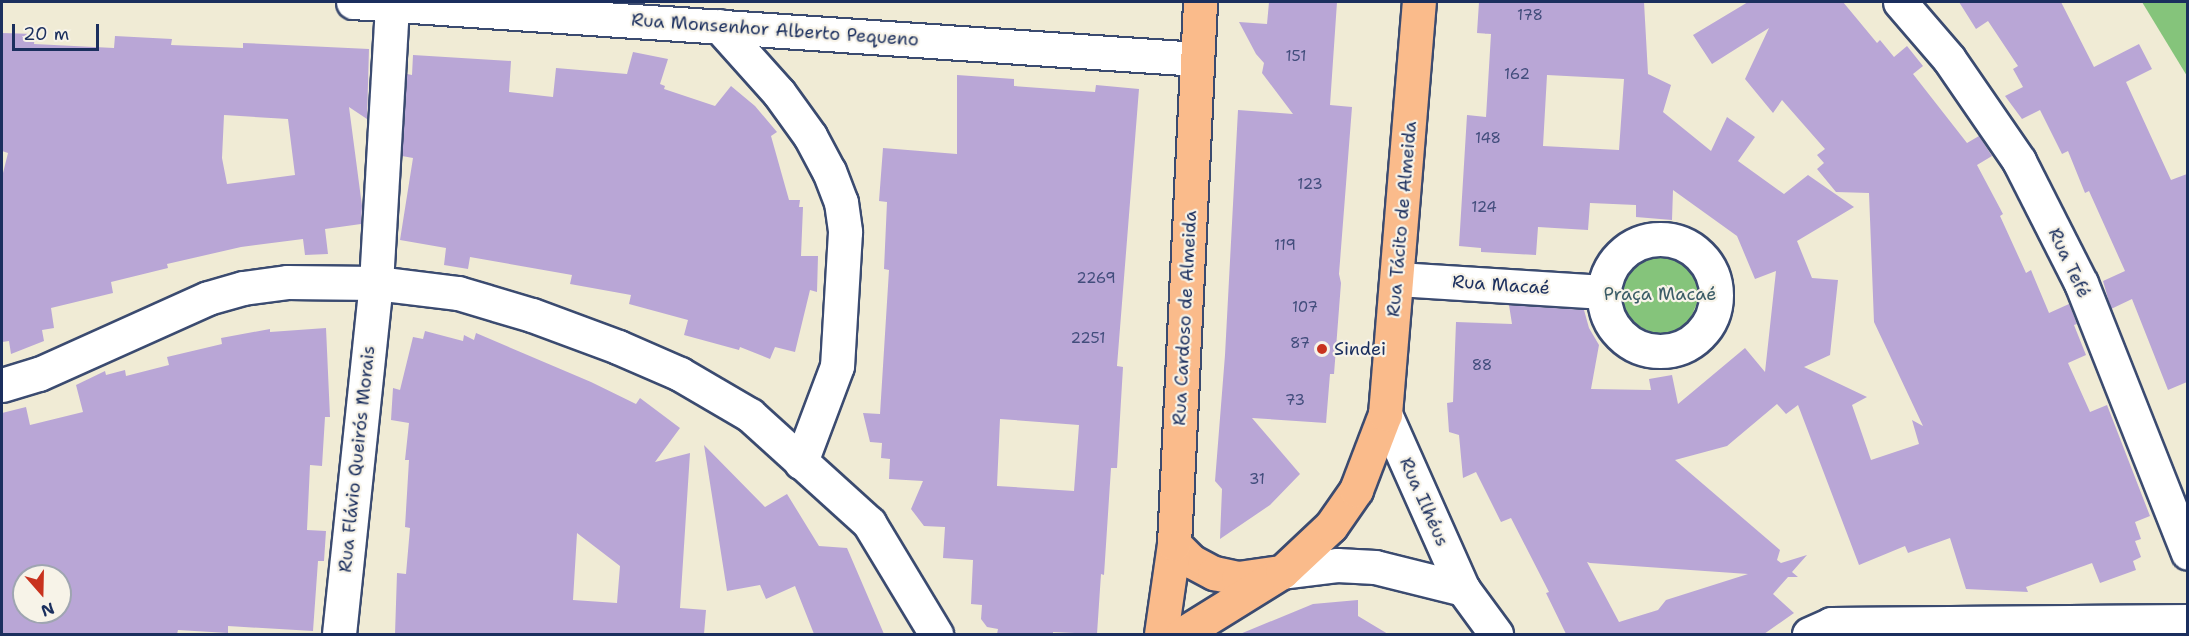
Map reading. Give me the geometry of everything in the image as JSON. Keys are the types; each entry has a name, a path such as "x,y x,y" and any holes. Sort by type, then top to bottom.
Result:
{"main road":[{"name":"Rua Cardoso de Almeida","path":"1161,634 1173,544 1200,2"},
{"name":"Rua Tácito de Almeida","path":"1182,634 1282,572 1331,526 1356,490 1385,414 1398,279 1419,2"},
{"path":"1173,544 1191,561 1214,573 1238,578 1282,572"}],"street":[{"name":"Rua Monsenhor Alberto Pequeno","path":"353,2 1197,59"},
{"name":"Rua Tefé","path":"1900,2 1949,59 2019,161 2080,283 2187,553"},
{"name":"Rua Flávio Queirós Morais","path":"339,634 376,283 392,3"},
{"path":"719,26 779,93 810,136 829,171 841,202 845,232 837,366 801,462"},
{"name":"Rua Macaé","path":"1398,279 1604,292"},
{"path":"2,385 39,374 208,298 243,288 287,282 376,283 458,293 532,315 618,346 680,374 750,415 869,523 936,634"},
{"name":"Rua Ilhéus","path":"1385,414 1463,589 1496,634"},
{"path":"1282,572 1337,565 1375,567 1463,589"},
{"path":"1809,634 1831,624 2187,621"}],"green space":[{"path":"2142,2 2187,2 2187,76"},
{"name":"Praça Macaé","path":"1656,255 1675,256 1690,268 1699,284 1697,303 1690,320 1676,331 1658,335 1640,327 1628,316 1622,301 1622,287 1628,271 1638,260"}],"building":[{"path":"1269,2 1337,2 1330,105 1352,107 1334,374 1330,374 1326,423 1252,418 1300,474 1270,505 1220,539 1222,489 1215,481 1225,355 1238,110 1293,114 1262,73 1264,63 1256,54 1239,22 1267,24"},
{"path":"1479,2 1644,2 1648,74 1671,85 1663,112 1711,151 1727,117 1755,137 1738,161 1784,194 1808,175 1854,207 1797,241 1812,278 1838,280 1830,355 1804,367 1867,397 1852,405 1871,460 1919,444 1912,420 1923,426 1874,322 1869,193 1836,192 1817,169 1824,163 1817,155 1825,149 1782,100 1773,113 1745,79 1769,28 1712,64 1693,35 1748,2 1843,2 1877,43 1880,40 1894,57 1907,46 1923,66 1913,74 1967,143 1979,136 1992,156 1977,165 2003,214 2000,216 2026,273 2031,270 2049,313 2069,304 2077,324 2074,325 2086,355 2068,363 2090,412 2107,405 2150,516 2135,522 2141,539 2135,541 2141,557 2133,561 2136,570 2100,583 2092,563 2026,587 2028,592 1966,589 1950,538 1908,553 1905,546 1859,565 1798,405 1786,414 1777,404 1727,446 1675,460 1780,550 1777,560 1781,563 1807,555 1792,572 1798,577 1788,577 1773,594 1794,613 1764,634 1566,634 1546,593 1549,592 1511,518 1501,522 1476,472 1463,478 1459,435 1449,432 1447,403 1453,402 1456,322 1512,324 1509,305 1584,310 1589,328 1599,345 1591,389 1651,390 1649,379 1672,375 1678,404 1745,348 1765,372 1776,271 1755,279 1737,236 1673,190 1672,220 1636,217 1636,205 1590,203 1588,230 1538,227 1536,255 1481,252 1481,248 1459,246 1467,115 1486,117 1491,34 1477,33","holes":["1547,75 1624,79 1619,150 1543,146","1587,562 1590,563 1748,574 1666,600 1658,610 1619,622"]},
{"path":"1959,2 2061,2 2094,67 2139,44 2152,69 2126,82 2171,180 2187,174 2187,382 2168,390 2132,299 2111,309 2103,281 2125,271 2089,191 2085,193 2068,151 2062,154 2040,110 2022,119 2005,96 2023,87 2013,69 2018,66 1988,21 1976,29"},
{"path":"2,33 35,34 34,44 114,48 115,36 172,39 171,45 243,48 243,43 369,49 367,119 349,107 362,206 361,224 325,229 328,254 305,255 303,239 241,247 167,264 168,268 111,282 113,293 51,308 54,328 42,330 44,341 11,354 9,341 2,342 2,177 8,153 2,151","holes":["224,115 288,119 295,175 227,184 222,158"]},
{"path":"633,52 668,59 660,84 665,86 664,89 715,106 731,86 755,106 777,132 771,136 789,200 800,200 799,207 803,207 801,256 818,256 817,292 810,290 795,352 775,347 770,359 740,347 739,350 684,335 688,320 629,304 631,295 570,284 572,275 470,257 468,269 444,265 446,248 400,240 413,158 402,156 407,74 412,75 413,55 511,61 509,92 553,97 556,68 627,74"},
{"path":"957,75 1014,79 1014,86 1095,92 1096,85 1139,89 1117,366 1123,367 1117,468 1111,468 1104,575 1101,574 1097,634 1053,632 1053,634 997,634 998,629 987,627 981,619 982,605 971,604 973,560 943,558 945,527 924,526 911,509 923,481 889,479 890,459 881,458 882,443 870,442 863,413 880,414 889,270 884,269 887,202 879,201 883,148 957,154","holes":["1000,419 1079,425 1074,491 997,486"]},
{"path":"326,328 330,417 325,417 322,466 310,465 307,530 326,531 324,561 318,561 313,631 228,626 228,633 178,630 177,634 2,634 2,413 26,407 30,425 83,412 76,385 105,371 106,375 125,370 126,376 169,365 167,357 222,344 221,338 270,329 270,332"},
{"path":"425,331 463,341 464,335 474,340 476,333 591,382 636,404 640,398 680,428 655,462 690,453 680,608 706,610 704,634 395,634 397,573 406,574 410,528 405,527 409,460 405,460 409,423 391,420 393,388 400,390 413,337 423,339","holes":["577,533 620,566 617,603 573,600"]},
{"path":"704,445 765,507 787,494 819,546 847,548 884,634 814,634 795,586 766,599 760,585 727,591"},
{"path":"1358,600 1358,616 1388,634 1240,634 1313,604"}],"place":[{"name":"Sindei","path":"1322,349"}]}
